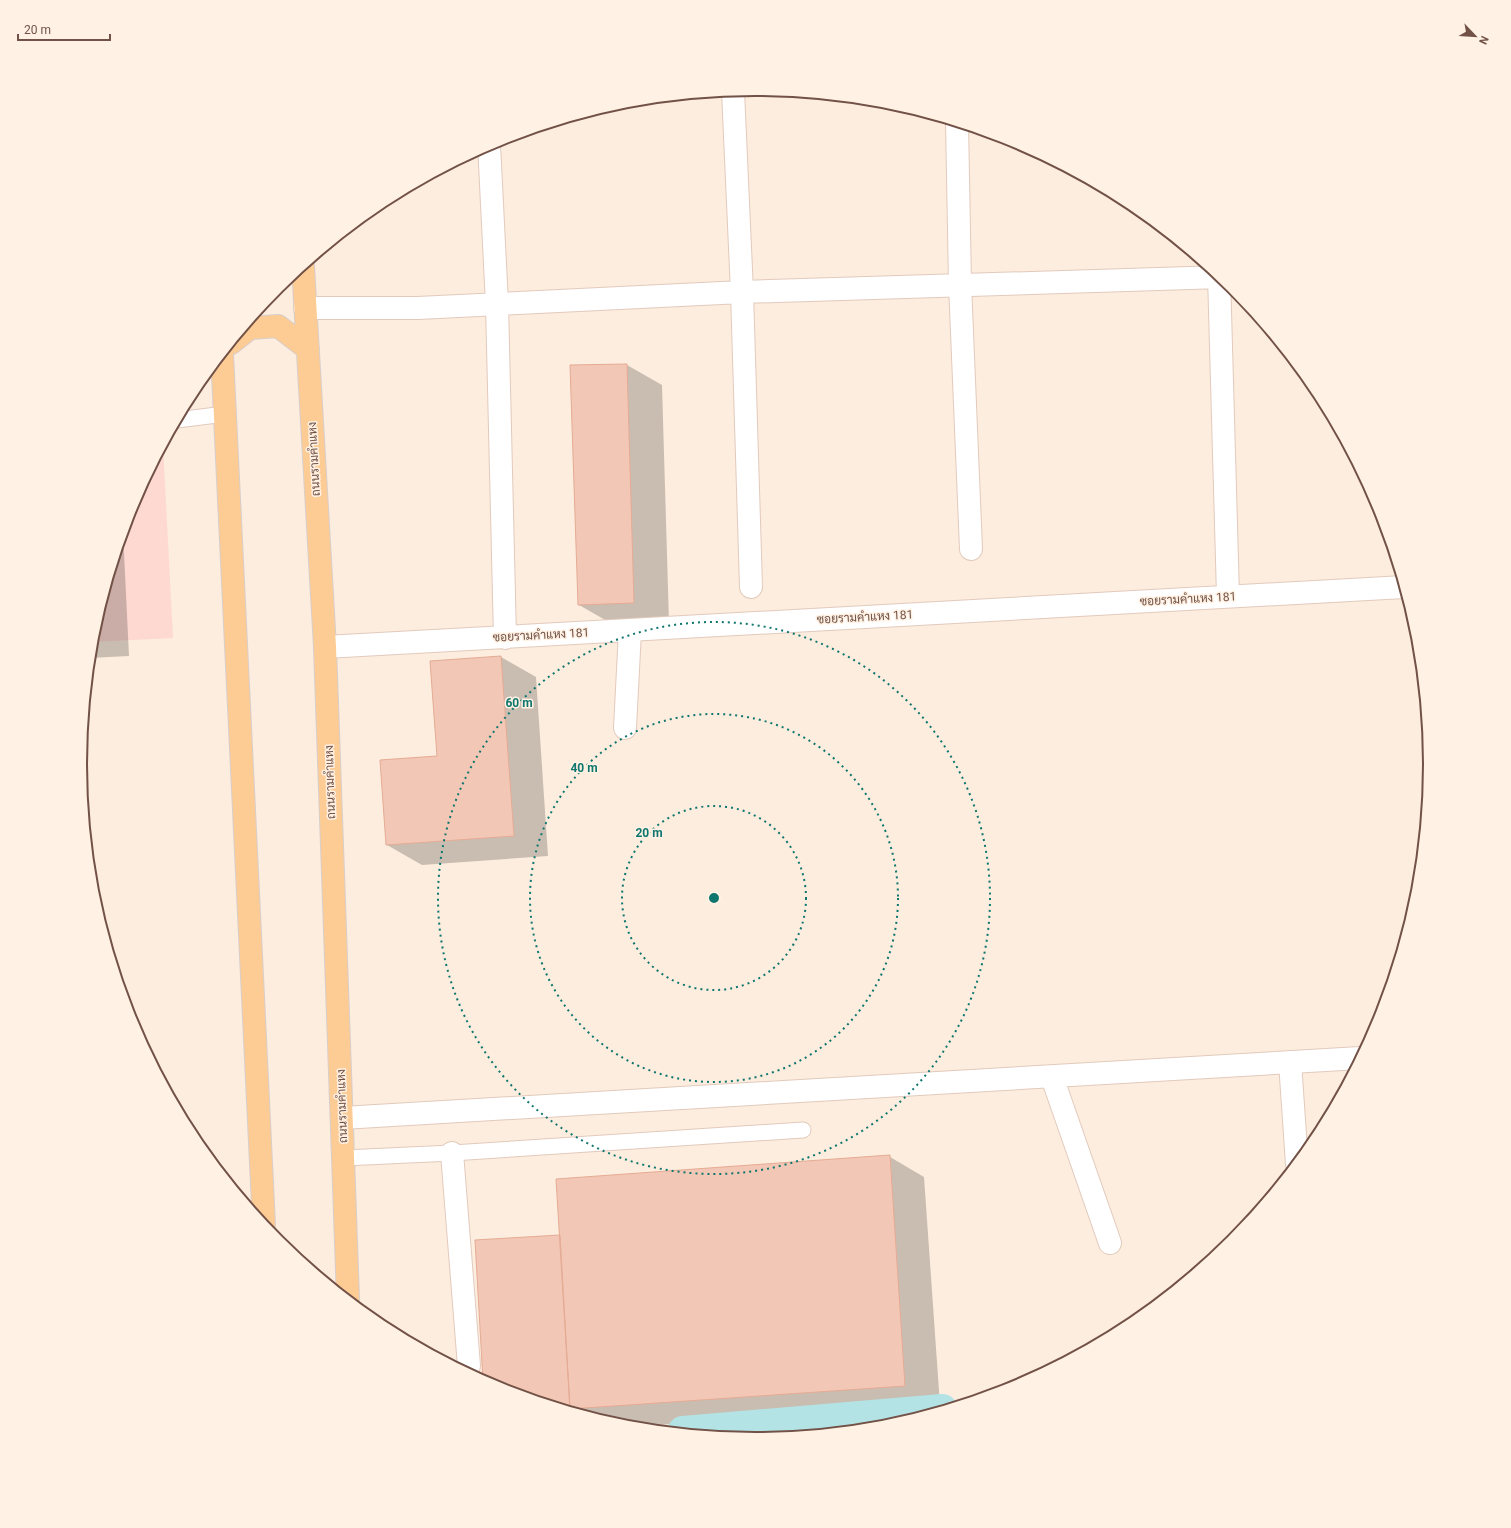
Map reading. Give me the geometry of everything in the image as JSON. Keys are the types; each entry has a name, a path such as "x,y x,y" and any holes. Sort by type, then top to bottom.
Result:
{"main road":[{"name":"ถนนรามคำแหง","path":"302,273 325,647 348,1293"},
{"path":"247,331 250,328 278,326 308,349"},
{"path":"222,361 264,1216"}],"street":[{"path":"733,97 742,292 751,587"},
{"path":"957,127 960,284 971,549"},
{"path":"489,151 497,304 505,638"},
{"path":"305,308 418,308 742,292 1212,276"},
{"path":"1220,284 1228,596"},
{"name":"ซอยรามคำแหง 181","path":"325,647 1400,587"},
{"path":"625,728 630,631"},
{"path":"342,1118 1356,1058"},
{"path":"1290,1062 1296,1156"},
{"path":"1052,1077 1110,1243"},
{"path":"452,1153 469,1366"}],"lane":[{"path":"184,419 225,414"},
{"path":"344,1158 452,1153 803,1130"}],"shaded area":[{"path":"163,455 173,638 99,642 110,591 122,549 138,508"}],"building":[{"path":"627,364 634,603 578,605 570,365"},
{"path":"501,656 514,836 386,845 380,760 437,756 430,661"},
{"path":"890,1155 905,1386 577,1409 570,1406 556,1179"},
{"path":"560,1235 570,1406 500,1382 483,1374 475,1240"}],"waterway":[{"path":"704,1430 922,1412"}]}
